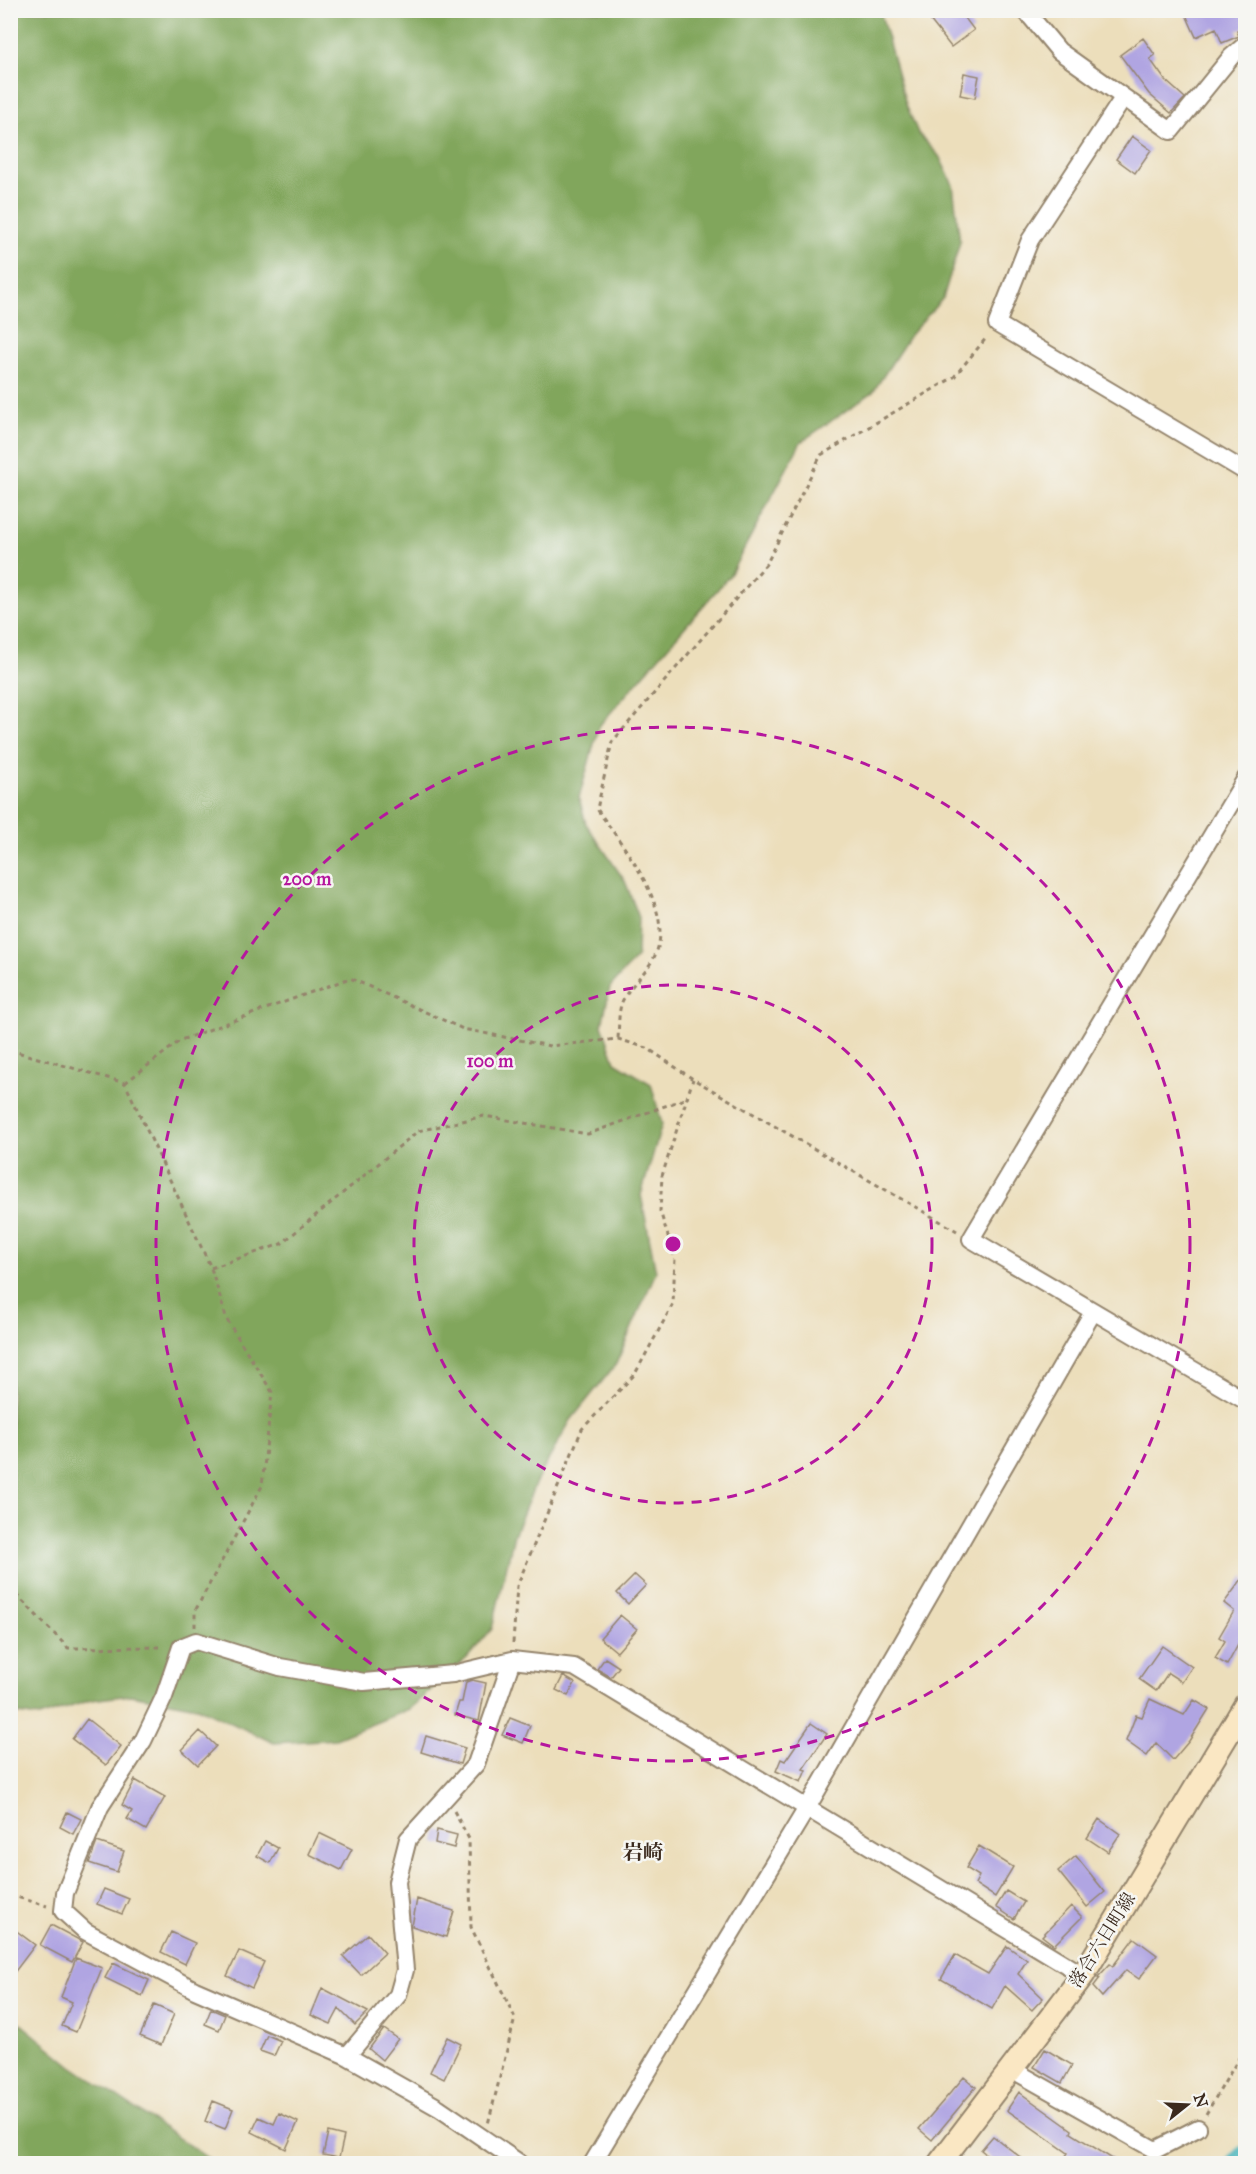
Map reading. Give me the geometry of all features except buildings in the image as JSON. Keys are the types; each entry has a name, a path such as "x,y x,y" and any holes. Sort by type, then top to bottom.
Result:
{"main road":[{"name":"落合六日町線","path":"939,2163 1013,2070 1083,1975 1245,1704"}],"street":[{"path":"1024,10 1059,51 1171,131 1231,57 1245,44"},
{"path":"1123,98 1030,240 997,324 1245,472"},
{"path":"1245,778 971,1239 1245,1401"},
{"path":"592,2163 807,1808 1093,1312"},
{"path":"521,2163 440,2108 347,2056 195,1990 85,1931 63,1911 65,1893 100,1808 143,1741 188,1644 280,1667 364,1682 453,1674 512,1660 574,1667 1083,1975"},
{"path":"347,2056 398,1995 405,1970 397,1882 408,1839 476,1764 512,1660"},
{"path":"1013,2070 1155,2150 1198,2128"}],"path":[{"path":"618,1039 621,1003 656,952 661,922 651,896 629,856 597,809 612,742 767,563 821,455 954,377 997,324"},
{"path":"125,1083 181,1040 350,978 463,1029 550,1046 618,1039 647,1048 693,1079 971,1239"},
{"path":"10,1050 125,1083 211,1268 227,1320 272,1392 262,1486 195,1611 188,1644 68,1648 10,1588"},
{"path":"512,1660 517,1586 582,1429 635,1374 673,1304 675,1258 660,1211 662,1176 693,1079"},
{"path":"211,1268 281,1245 418,1131 484,1116 588,1134 687,1098"},
{"path":"446,1796 469,1839 471,1927 515,2018 476,2163"},
{"path":"10,1895 63,1911"},
{"path":"1198,2128 1245,2046"}],"green space":[{"path":"11,11 880,11 906,104 918,133 939,156 953,185 960,242 943,298 910,335 873,392 801,442 730,575 599,726 579,798 586,824 625,881 638,915 637,957 610,987 602,1025 615,1062 651,1084 662,1124 641,1195 656,1272 616,1364 571,1420 536,1482 514,1535 492,1629 467,1658 409,1709 336,1739 274,1743 197,1707 131,1695 91,1700 39,1717 11,1713"},
{"path":"10,2015 72,2066 215,2163 11,2163"}],"waterway":[{"path":"1242,2164 1246,2161"}],"district":[{"name":"岩崎","path":"643,1852"}]}
